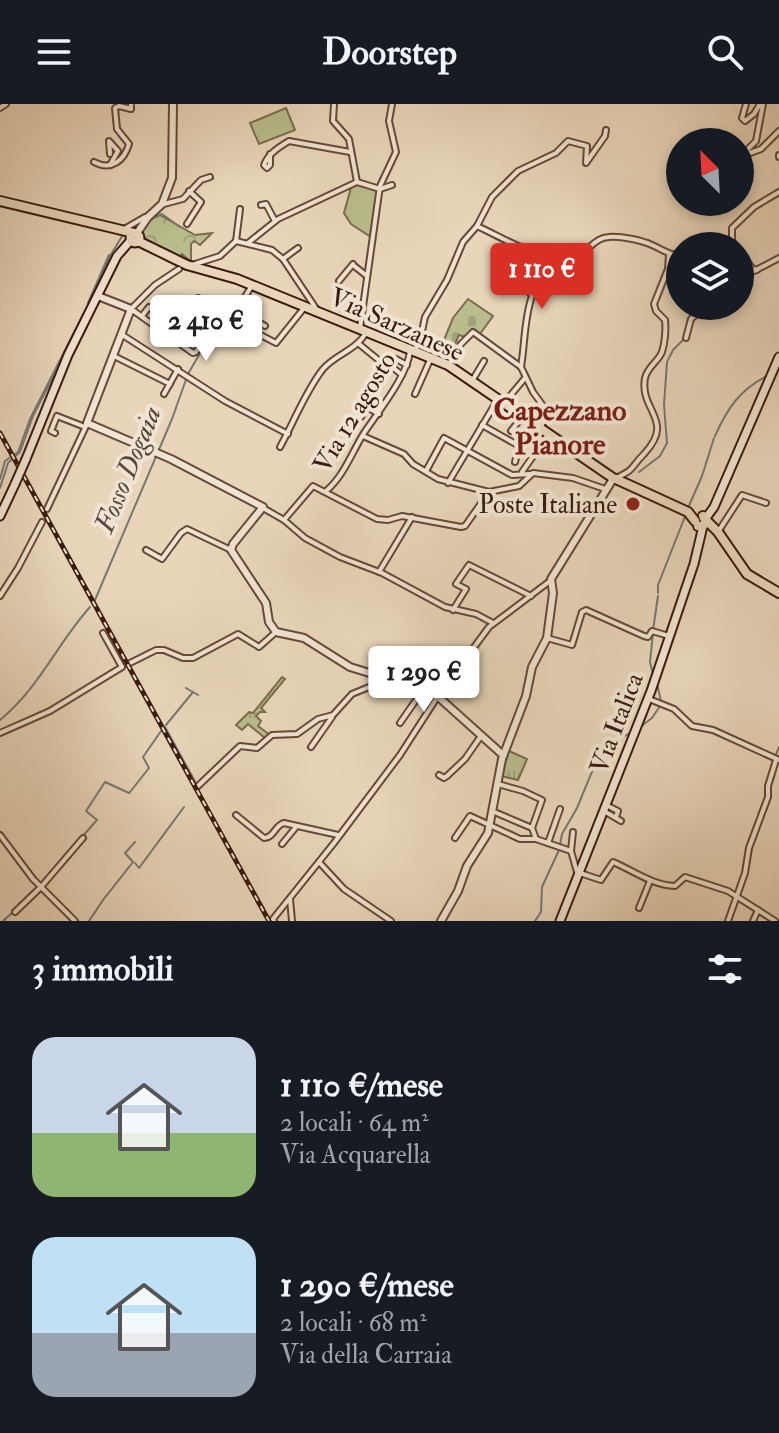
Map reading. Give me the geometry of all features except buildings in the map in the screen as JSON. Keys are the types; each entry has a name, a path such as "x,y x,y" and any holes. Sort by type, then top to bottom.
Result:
{"main road":[{"name":"Via Sarzanese","path":"0,201 136,234 190,267 252,285 448,365 614,478 703,522"},
{"path":"0,516 56,380 117,256 136,234"},
{"path":"779,357 715,504 703,522 747,574 779,593"},
{"name":"Via Italica","path":"560,921 569,908 579,873 671,636 703,522"}],"street":[{"path":"0,108 6,104"},
{"path":"94,162 117,163 129,146 117,129 115,108 131,109 131,104"},
{"path":"136,234 162,204 173,170 173,104"},
{"path":"334,104 333,121 349,139 357,182"},
{"path":"280,447 320,374 335,358 359,344 364,330 367,276 380,189 396,152 389,121 392,104"},
{"path":"746,104 742,118 745,121 762,104"},
{"path":"762,104 756,141 746,151 750,153 761,149 779,131"},
{"name":"Via 12 agosto","path":"326,491 340,475 402,375 421,336 425,317 447,280 463,242 477,226 492,197 518,171 556,153 570,141 587,146 586,163 606,130"},
{"path":"110,154 109,141 118,151 110,165"},
{"path":"270,154 289,141 350,152"},
{"path":"162,204 183,199 201,180 210,177"},
{"path":"248,243 275,221 357,182 380,189 392,185"},
{"path":"187,224 201,202 189,191"},
{"path":"732,232 732,228 754,207 779,192"},
{"path":"261,205 266,204 275,221"},
{"path":"190,267 220,256 236,241 240,209"},
{"path":"477,226 534,253 561,257 582,253 596,240 610,237 647,243 666,253"},
{"path":"236,241 272,250 283,259 317,310"},
{"path":"515,462 521,447 549,414 521,367 526,317 532,296 526,287 527,270 516,257 522,247"},
{"path":"283,259 298,248"},
{"path":"755,268 779,258"},
{"path":"339,281 352,264 367,276"},
{"path":"47,509 86,425 131,309 155,285 179,269"},
{"path":"273,920 400,755 438,696 493,623 551,579 605,489 614,478 632,471 653,445 658,425 645,388 645,379 662,349 665,320 654,304 666,274"},
{"path":"208,332 179,312 198,298 234,314 252,285"},
{"path":"98,296 115,300 131,309 195,353 222,308"},
{"path":"247,328 276,343 306,306"},
{"path":"142,316 149,307 161,316 155,326"},
{"path":"238,310 265,326"},
{"path":"686,338 691,320"},
{"path":"170,336 179,328 191,333"},
{"path":"448,365 472,332 521,367"},
{"path":"121,334 240,410 288,434"},
{"path":"359,344 381,362"},
{"path":"112,355 170,384"},
{"path":"415,394 431,358"},
{"path":"397,360 407,365"},
{"path":"472,381 484,361"},
{"path":"391,366 402,375"},
{"path":"164,394 178,369"},
{"path":"448,483 482,425 525,378"},
{"path":"361,417 374,397"},
{"path":"367,407 379,414"},
{"path":"55,433 51,431 57,416 156,453 256,501 305,538 340,557 379,572 453,610 476,614 493,623"},
{"path":"511,431 522,416"},
{"path":"482,425 521,447"},
{"path":"509,488 548,435"},
{"path":"363,436 404,454 413,464 448,483 489,492 521,484 531,473"},
{"path":"426,471 444,438 506,472 573,478 605,489"},
{"path":"526,467 531,473"},
{"path":"284,520 309,487 316,486 377,519 412,517 461,527 465,526 489,492"},
{"path":"703,522 742,495 766,503"},
{"path":"231,550 263,508"},
{"path":"379,572 412,517"},
{"path":"0,596 42,522"},
{"path":"146,550 162,559 187,529 231,550 266,603 269,622 276,632 304,638 350,667 438,696 503,755"},
{"path":"453,610 466,589 456,584 469,565 531,596"},
{"path":"441,921 458,891 466,868 491,827 503,755 526,696 532,667 548,639 553,593 551,579"},
{"path":"548,639 572,645 582,612 586,610 644,636 648,637 653,631 671,636"},
{"path":"130,663 156,650 193,658 238,634 259,647 276,632"},
{"path":"0,733 50,711 122,667 103,633"},
{"path":"311,747 352,694 374,685 383,677"},
{"path":"400,723 423,690"},
{"path":"648,699 674,709 695,728 713,730 777,760 728,921"},
{"path":"198,786 240,746 257,748 272,735 297,734 318,719 333,715"},
{"path":"439,775 447,776 465,759 481,736"},
{"path":"497,784 542,800 532,828 536,839"},
{"path":"605,808 618,819"},
{"path":"548,843 560,809"},
{"path":"494,812 532,828"},
{"path":"236,815 264,838 271,836 281,823 294,831"},
{"path":"455,838 468,817 520,839 536,839 571,851"},
{"path":"282,844 294,831 312,827 338,835"},
{"path":"573,832 571,851 574,867 579,873 601,880 611,863 615,862 650,881 674,887 685,877 718,886 775,921"},
{"path":"0,835 40,886 75,921"},
{"path":"15,912 83,838"},
{"path":"319,862 344,889 391,921"},
{"path":"639,908 650,881"},
{"path":"290,900 292,921"},
{"path":"753,921 758,910"}],"green space":[{"path":"286,108 295,130 259,144 250,123"},
{"path":"356,182 378,190 371,237 351,224 344,213 352,184"},
{"path":"160,215 195,235 212,233 200,245 194,241 191,244 191,262 182,254 176,259 143,239 141,231 147,221"},
{"path":"468,299 493,316 480,334 472,329 465,337 459,335 448,361 437,357 453,318"},
{"path":"282,677 285,679 261,708 265,712 256,716 261,721 258,726 270,735 266,739 248,724 242,730 236,725 249,712 253,713"},
{"path":"509,751 527,759 518,780 501,776"}],"waterway":[{"path":"151,218 162,214 180,227"},
{"path":"129,229 141,223"},
{"path":"87,309 110,256 124,233"},
{"path":"88,303 109,255"},
{"path":"0,479 5,461 18,452 30,419 86,309"},
{"name":"Fosso Dogaia","path":"95,600 188,374 223,313"},
{"path":"639,472 660,456 667,443 664,405 667,362 684,339"},
{"path":"0,488 8,463 20,452 33,416 72,340"},
{"path":"715,436 735,401 749,387 767,376"},
{"path":"688,508 714,438"},
{"path":"658,593 658,585 686,514"},
{"path":"653,630 658,596"},
{"name":"Fosso Dogaia","path":"0,720 26,694 90,607"},
{"path":"653,633 650,662 653,674"},
{"path":"657,684 661,701"},
{"path":"186,688 198,695"},
{"path":"166,725 193,692"},
{"path":"640,727 652,718 660,706"},
{"path":"165,727 197,785"},
{"path":"130,792 149,768 143,757 161,731"},
{"path":"599,755 630,733"},
{"path":"775,757 779,747"},
{"path":"560,845 562,834 577,808 598,757"},
{"path":"82,837 97,820 86,811 105,782 129,793"},
{"path":"135,863 139,868 184,807"},
{"path":"479,853 488,838"},
{"path":"89,921 133,862 125,853 135,842"},
{"path":"535,921 541,912 542,887 559,850"},
{"path":"45,879 54,869"},
{"path":"3,921 13,912"}],"railway":[{"path":"0,433 269,921"}],"place":[{"name":"Poste Italiane","path":"633,504"}],"district":[{"name":"Capezzano Pianore","path":"560,427"}]}
